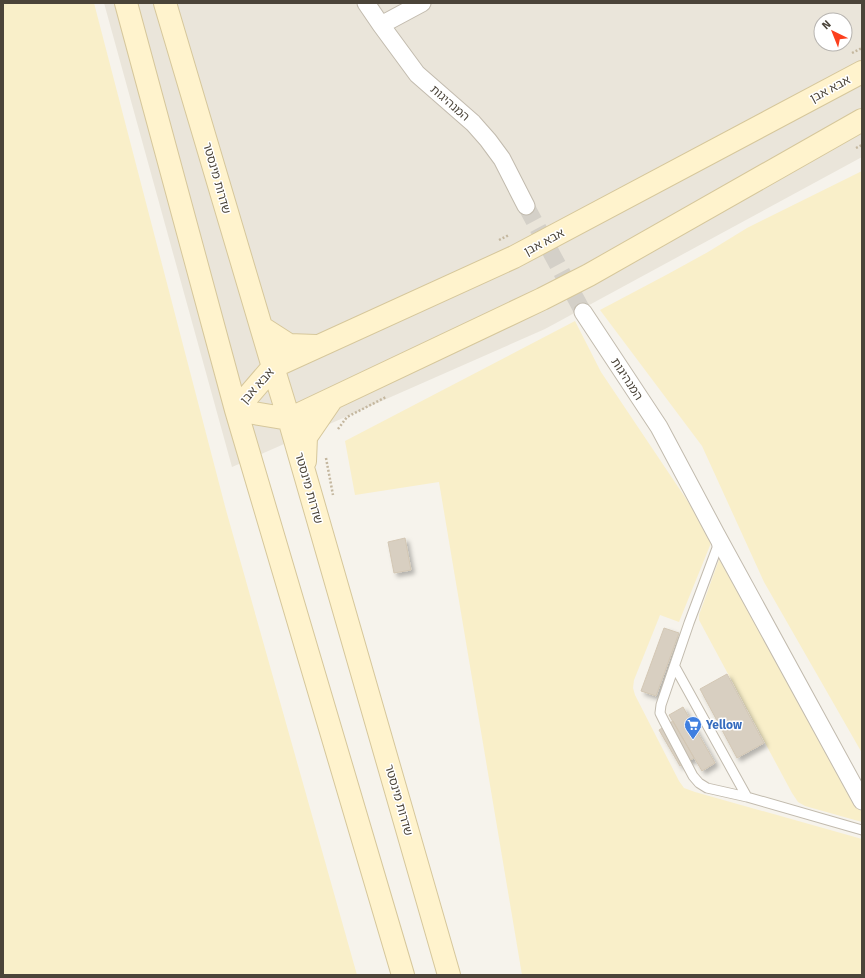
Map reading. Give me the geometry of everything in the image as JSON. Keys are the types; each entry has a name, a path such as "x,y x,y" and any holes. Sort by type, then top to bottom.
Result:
{"street":[{"path":"126,3 236,410 403,975"},
{"name":"שדרות מינסטר","path":"165,3 305,472 449,975"},
{"name":"המנהיגות","path":"366,3 417,74 473,122 488,140 502,159 526,206"},
{"path":"381,25 422,3"},
{"name":"אבא אבן","path":"236,410 273,367 514,257 862,72"},
{"path":"289,419 542,299 589,275 862,120"},
{"name":"המנהיגות","path":"583,312 658,427 862,801"},
{"path":"261,327 289,345 319,346"},
{"path":"305,472 306,438 333,398"},
{"name":"אבא אבן","path":"236,410 289,419"}],"lane":[{"path":"716,534 717,548 689,623 661,705 660,713 694,776 707,788 747,797 862,830"},
{"path":"675,667 747,797"}],"path":[{"path":"848,55 862,48"},
{"path":"496,242 509,235"}],"shaded area":[{"path":"104,3 862,3 862,157 545,329 232,467"}],"sand":[{"path":"3,3 94,3 226,510 357,975 3,975"},
{"path":"862,171 862,753 764,582 702,446 600,310 708,252 747,228"},
{"path":"575,321 601,372 703,524 711,543 679,622 660,615 634,680 633,688 635,695 684,788 862,839 862,975 522,975 439,482 355,495 345,441"},
{"path":"721,554 862,812 862,822 805,806 798,802 699,620 699,615"}],"building":[{"path":"405,538 411,570 394,573 388,542"},
{"path":"664,628 679,633 656,696 641,691"},
{"path":"727,674 764,743 737,758 700,689"},
{"name":"Yellow","path":"683,707 715,763 702,771 669,715"},
{"path":"673,721 694,758 680,766 659,730"}],"tunnel":[{"path":"526,206 583,312"}],"place":[{"name":"Yellow","path":"693,740"}]}
